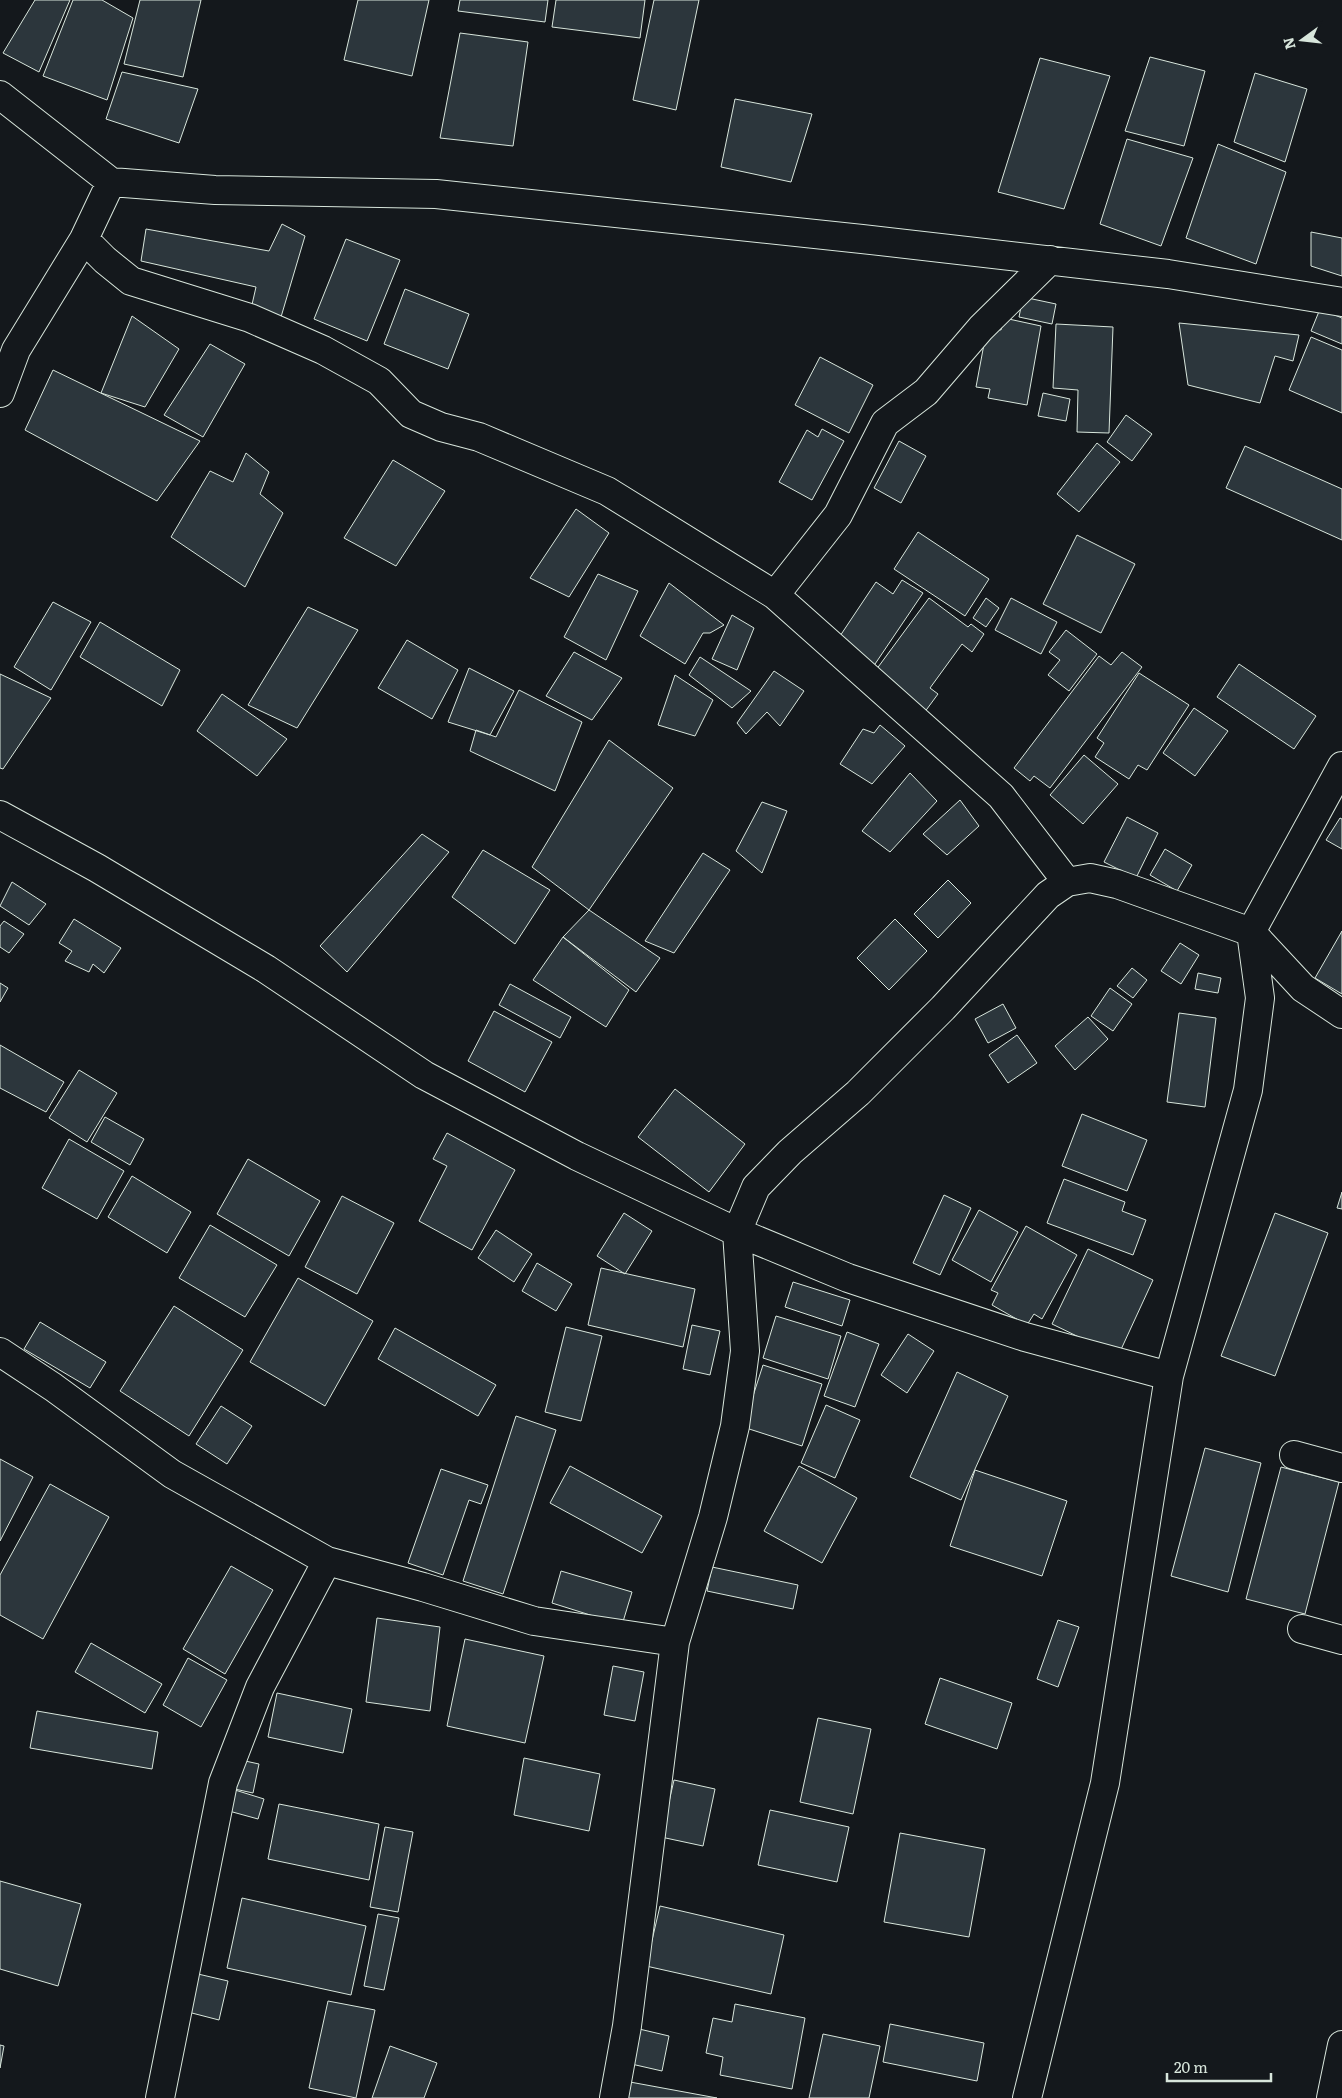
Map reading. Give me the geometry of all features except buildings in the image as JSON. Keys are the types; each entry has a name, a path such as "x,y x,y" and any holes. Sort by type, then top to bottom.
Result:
{"street":[{"path":"0,95 111,182 215,190 436,194 1168,274 1342,302"},
{"path":"0,393 16,350 84,239 111,182"},
{"path":"84,239 105,260 131,281 250,318 323,350 379,381 411,414 441,427 479,437 607,491 775,595 1001,796 1067,882"},
{"path":"775,595 838,515 885,424 926,392 981,328 1050,260"},
{"path":"1027,2098 1105,1782 1170,1376 1248,1090 1260,998 1251,932 1342,766"},
{"path":"0,816 97,868 266,969 424,1075 577,1156 737,1232 867,1285 1025,1337 1170,1376"},
{"path":"614,2098 627,2026 675,1642 713,1517 735,1426 745,1351 737,1232 756,1188 790,1152 858,1092 936,1015 1048,895 1067,882 1090,878 1117,884 1251,932 1303,988 1342,1014"},
{"path":"0,1352 53,1386 172,1474 327,1561 534,1621 675,1642"},
{"path":"1294,1455 1342,1468"},
{"path":"160,2098 223,1783 260,1687 327,1561"},
{"path":"1302,1629 1342,1640"},
{"path":"1331,2098 1342,2045"}]}
